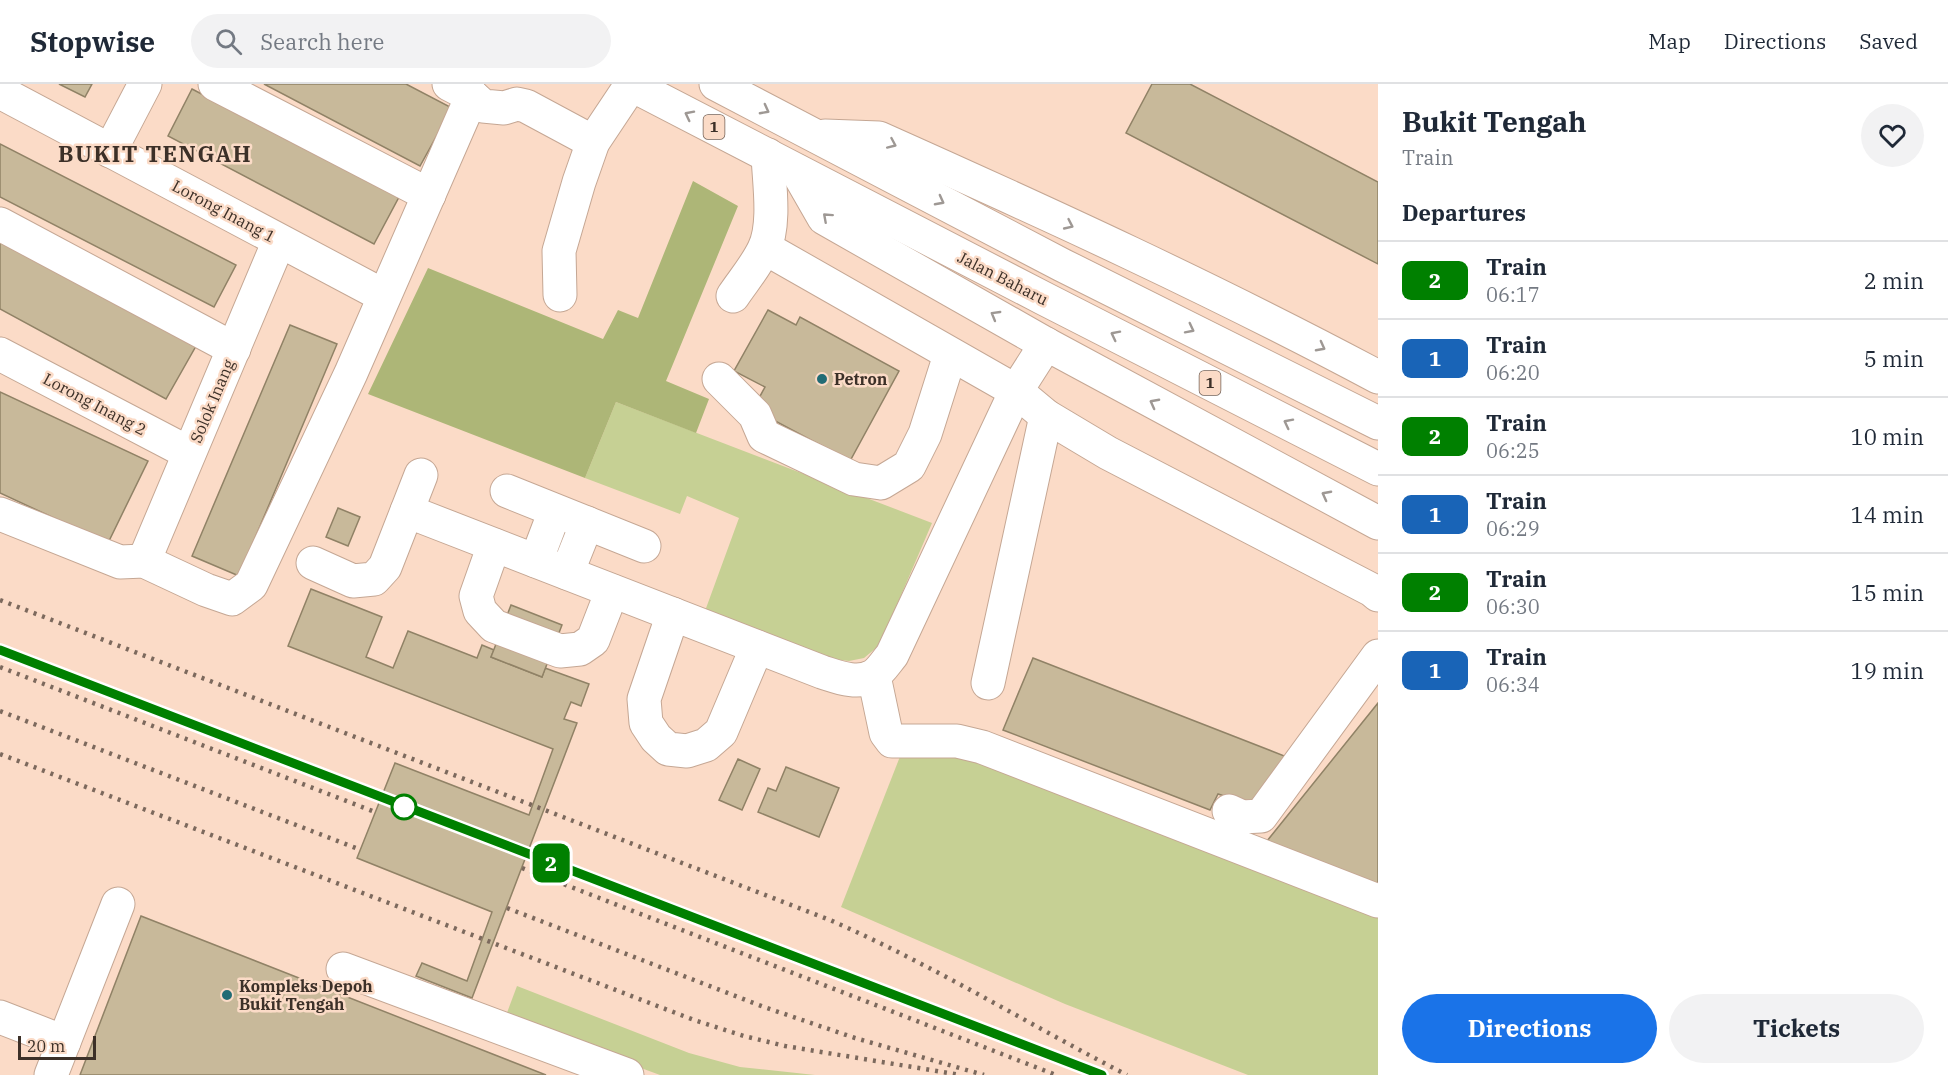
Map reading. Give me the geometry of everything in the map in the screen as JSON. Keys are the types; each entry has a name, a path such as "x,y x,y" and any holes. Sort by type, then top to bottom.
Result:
{"main road":[{"path":"110,151 145,84"},
{"path":"215,84 429,195"},
{"path":"560,295 559,251 568,216 593,142 631,84"},
{"name":"Jalan Baharu","path":"631,84 1378,469"},
{"name":"1","path":"716,84 1062,265 1378,423"},
{"path":"0,514 120,562 144,561 206,590 232,599 251,585 351,373 429,195 461,90 483,106 504,108 517,104 526,106 593,142"},
{"name":"Lorong Inang 1","path":"0,92 384,296"},
{"path":"814,135 879,138 1270,319 1378,377"},
{"path":"732,296 765,248 771,213 768,155"},
{"path":"797,171 824,218 1046,344 1378,523"},
{"path":"0,224 234,349"},
{"name":"Solok Inang","path":"144,561 279,241"},
{"path":"765,248 1016,391 1046,416 1108,453 1372,590 1378,596"},
{"path":"407,511 842,678 858,680 874,676 892,655 1016,391 1046,344"},
{"name":"Lorong Inang 2","path":"0,354 189,453"},
{"path":"719,379 755,415 764,436 854,479 881,483 909,466 926,434 950,355"},
{"path":"988,683 1046,416"},
{"path":"313,563 353,581 374,579 385,567 421,475"},
{"path":"507,491 644,546"},
{"path":"536,561 555,511"},
{"path":"567,573 587,523"},
{"path":"495,545 476,596 480,611 494,626 560,651 580,648 593,640 612,591"},
{"path":"673,614 644,699 646,723 656,738 668,749 687,752 706,745 721,732 757,647"},
{"path":"1229,811 1242,817 1261,816 1378,656"},
{"path":"874,676 886,733 892,741 957,741 982,747 1378,901"},
{"path":"51,1075 118,904"},
{"path":"343,969 627,1075"},
{"path":"0,1017 64,1042"}],"green space":[{"path":"693,181 738,206 666,381 709,399 696,433 616,402 585,478 368,394 428,268 603,339 618,310 638,318"},
{"path":"616,402 932,523 884,635 876,648 864,658 849,661 826,658 705,611 739,518 687,496 680,514 585,478"},
{"path":"956,751 1378,913 1378,1075 1248,1075 1065,1004 841,907 901,754"},
{"path":"517,986 689,1053 740,1067 815,1075 660,1075 505,1018"}],"building":[{"path":"59,84 92,84 85,97"},
{"path":"264,84 406,84 452,108 420,166"},
{"path":"1152,84 1190,84 1378,182 1378,264 1126,133"},
{"path":"192,89 399,197 374,244 168,136"},
{"path":"0,144 236,265 214,307 0,197"},
{"path":"0,239 196,346 166,399 0,309"},
{"name":"Petron","path":"768,310 796,325 800,317 899,371 850,461 753,409 765,387 734,371"},
{"path":"290,325 337,344 239,576 192,556"},
{"path":"0,392 148,461 108,543 0,493"},
{"path":"338,508 360,517 348,546 326,537"},
{"path":"311,589 382,617 366,657 393,668 408,631 477,658 482,645 494,650 491,657 542,677 545,668 589,684 581,706 571,702 564,719 577,723 472,998 416,976 422,963 467,981 492,912 357,858 395,763 529,815 553,749 288,646"},
{"path":"511,605 562,625 542,677 491,657"},
{"path":"1033,658 1287,757 1255,806 1218,794 1210,810 1003,730"},
{"path":"1378,703 1378,885 1267,841"},
{"path":"738,759 760,769 742,810 719,800"},
{"path":"786,767 839,788 819,837 758,812 768,788 776,791"},
{"name":"Kompleks Depoh Bukit Tengah","path":"141,916 546,1075 80,1075"}],"railway":[{"path":"0,600 830,920 943,975 1127,1075"},
{"path":"0,650 381,798"},
{"path":"0,667 375,812"},
{"path":"0,711 361,850"},
{"path":"0,754 694,1020 785,1046 961,1075"},
{"path":"527,854 1102,1075"},
{"path":"522,868 1056,1075"},
{"path":"507,908 764,1007 855,1038 984,1075"}],"train":[{"name":"2","path":"0,650 1102,1075"}],"place":[{"name":"Petron","path":"822,379"},
{"name":"Kompleks Depoh Bukit Tengah","path":"227,995"}],"district":[{"name":"BUKIT TENGAH","path":"155,154"}]}
